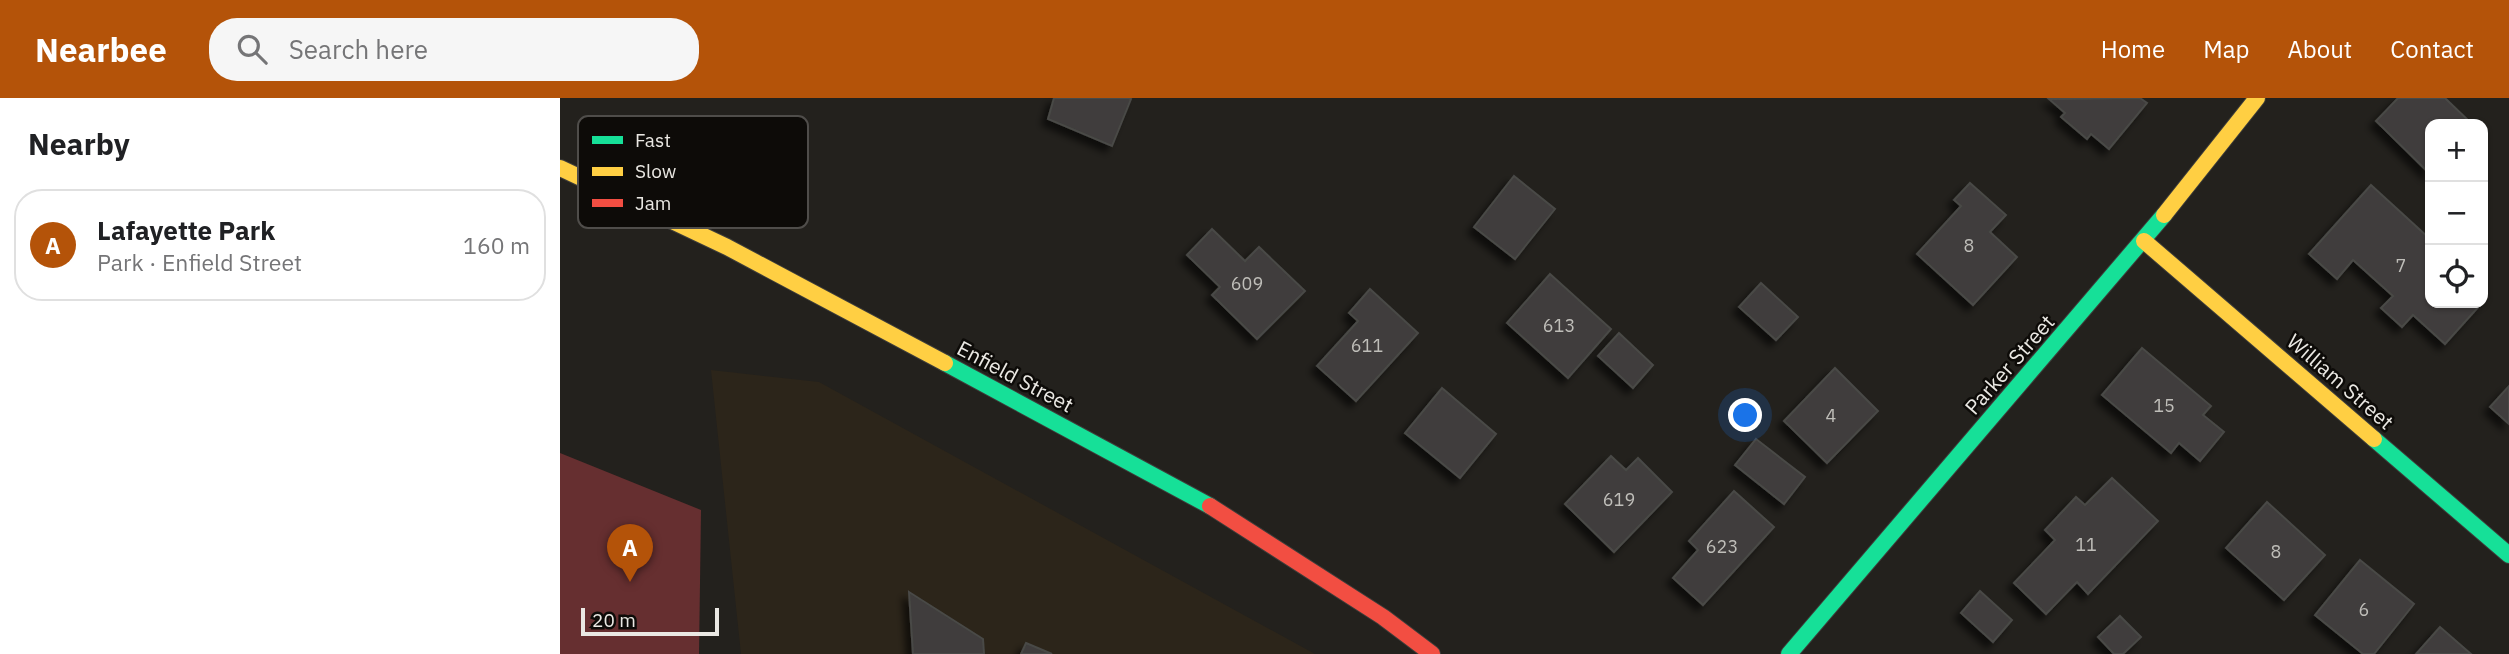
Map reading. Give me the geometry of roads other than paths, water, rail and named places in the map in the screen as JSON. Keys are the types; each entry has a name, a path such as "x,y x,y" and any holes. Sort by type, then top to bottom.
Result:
{"street":[{"name":"Parker Street","path":"1789,654 2144,242 2257,98"},
{"name":"Enfield Street","path":"560,168 578,177"},
{"name":"Enfield Street","path":"687,228 1191,494 1383,617 1433,654"},
{"name":"William Street","path":"2144,242 2509,555"}],"place":[{"name":"Lafayette Park","path":"630,582"}]}
